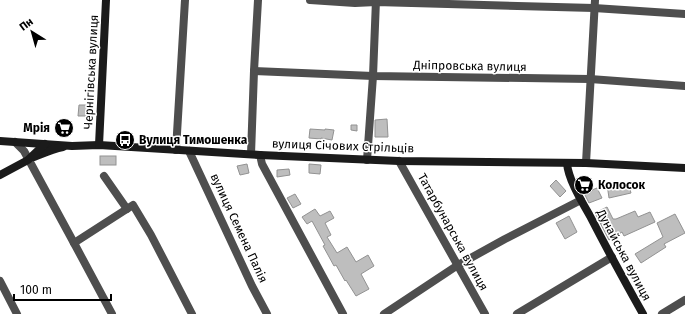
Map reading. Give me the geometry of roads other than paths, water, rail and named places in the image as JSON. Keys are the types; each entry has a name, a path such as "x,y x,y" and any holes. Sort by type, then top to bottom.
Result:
{"main road":[{"name":"Чернігівська вулиця","path":"99,145 106,0"},
{"name":"вулиця Січових Стрільців","path":"0,140 72,146 99,145 367,160 586,163 685,168"},
{"path":"28,160 45,144"},
{"path":"0,175 28,160 56,148 72,146"},
{"name":"Дунайська вулиця","path":"567,163 571,178 581,200 643,314"}],"street":[{"path":"176,150 185,0"},
{"path":"251,154 258,0"},
{"path":"310,0 355,3 376,1 595,4 685,14"},
{"path":"367,160 373,76 376,1"},
{"path":"586,163 595,4"},
{"name":"Дніпровська вулиця","path":"254,71 373,76 590,79 685,86"},
{"path":"15,142 24,151 112,314"},
{"name":"вулиця Семена Палія","path":"189,151 252,286 267,314"},
{"path":"260,155 262,164 344,314"},
{"name":"Татарбунарська вулиця","path":"399,161 485,314"},
{"path":"104,176 127,209"},
{"path":"384,314 458,266 511,235 581,200"},
{"path":"74,243 133,205 151,235 192,314"},
{"path":"517,314 612,257"},
{"path":"0,281 17,314"},
{"path":"662,314 685,300"}],"place":[{"name":"Мрія","path":"64,128"},
{"name":"Вулиця Тимошенка","path":"125,140"},
{"name":"Колосок","path":"584,185"}]}
